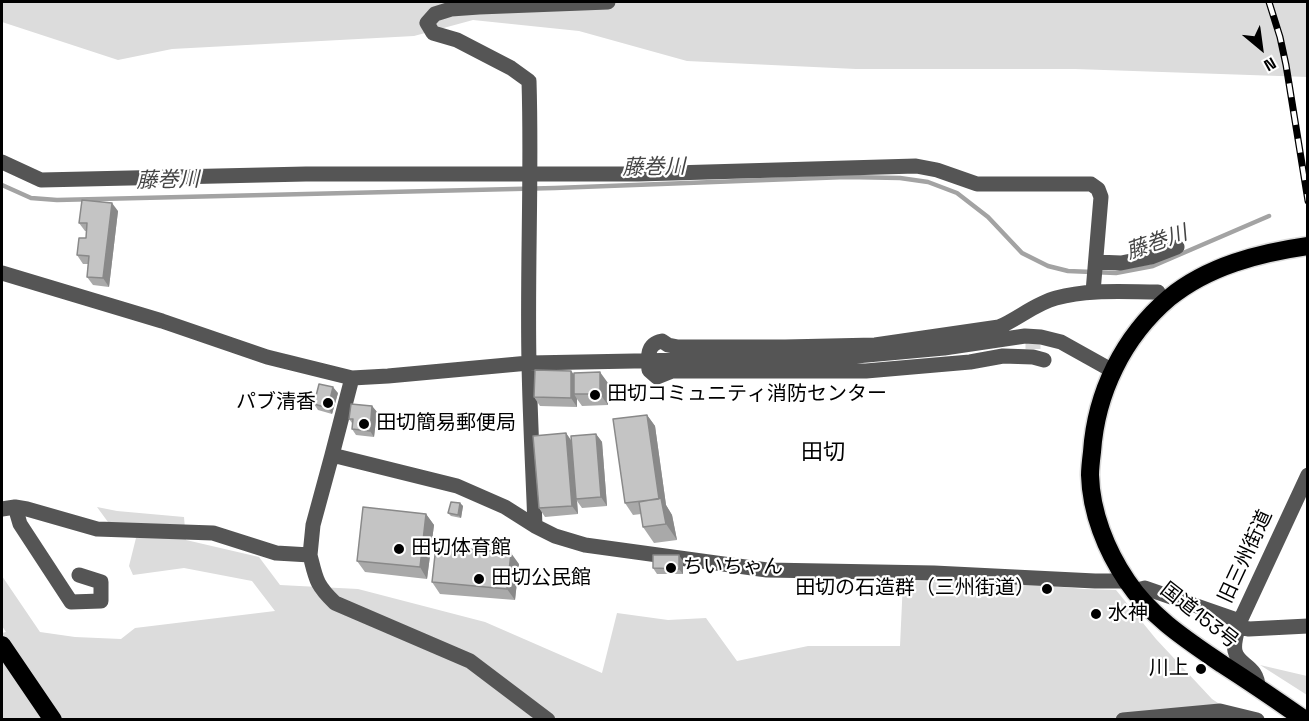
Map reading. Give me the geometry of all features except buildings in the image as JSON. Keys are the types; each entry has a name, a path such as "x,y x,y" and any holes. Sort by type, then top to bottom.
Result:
{"highway":[{"name":"国道153号","path":"1305,720 1182,637 1146,605 1130,586 1111,554 1097,518 1090,474 1092,442 1101,398 1130,341 1143,325 1170,298 1216,270 1248,257 1308,246"},
{"path":"2,645 53,720"}],"street":[{"path":"535,526 529,363 531,147 529,81 512,68 457,40 433,33 427,23 435,14 452,9 608,2"},
{"path":"2,162 41,180 306,174 638,174 916,166 937,170 977,184 1091,184 1098,189 1101,196 1094,287"},
{"path":"1096,264 1121,263 1151,257 1177,247"},
{"path":"2,273 162,321 267,357 352,378 529,363 844,357 944,348 1025,336 1061,342 1113,371"},
{"path":"1036,355 1003,356 970,362 866,372 672,370 657,376 649,370 648,360 649,351 657,342 662,341 678,347 875,345 999,327 1055,298 1094,287 1158,292"},
{"path":"1033,328 1034,308"},
{"path":"352,378 313,525 310,555 322,591 335,603 470,661 548,720"},
{"path":"332,454 457,486 505,507 555,536 585,545 767,570 934,573 1095,581 1145,588 1249,629 1308,626"},
{"name":"旧三州街道","path":"1258,688 1256,676 1234,650 1239,624 1308,475"},
{"path":"8,508 27,509 97,529 213,533 276,553 310,555"},
{"path":"8,508 71,602 101,601 101,582 79,575"},
{"path":"1123,720 1220,711 1256,719"}],"shaded area":[{"path":"2,2 1307,2 1308,77 1075,69 856,69 687,61 579,31 473,20 414,36 172,49 118,60 2,22"},
{"path":"97,507 184,517 186,540 259,557 280,585 358,589 485,622 602,673 617,613 668,620 706,618 737,661 808,646 900,646 903,581 1005,582 1116,590 1156,639 1212,699 1242,719 2,719 2,633 6,632 2,626 2,576 40,632 75,637 121,639 135,628 275,611 252,581 184,568 133,575 129,566 136,538 116,533"},
{"path":"1260,665 1307,676 1307,695"}],"waterway":[{"name":"藤巻川","path":"2,185 31,198 57,200 555,188 846,177 900,178 928,182 957,193 988,217 1022,253 1048,266 1068,271 1116,273 1153,266 1269,216"}],"tunnel":[{"path":"1033,328 1033,349"}],"railway":[{"path":"1269,2 1286,65 1308,201"}],"place":[{"name":"田切コミュニティ消防センター","path":"595,395"},
{"name":"パブ清香","path":"328,403"},
{"name":"田切簡易郵便局","path":"364,424"},
{"name":"田切体育館","path":"399,549"},
{"name":"ちいちゃん","path":"671,568"},
{"name":"田切公民館","path":"479,579"},
{"name":"田切の石造群（三州街道）","path":"1047,589"},
{"name":"水神","path":"1096,614"},
{"name":"川上","path":"1201,669"}],"district":[{"name":"田切","path":"823,453"}]}
